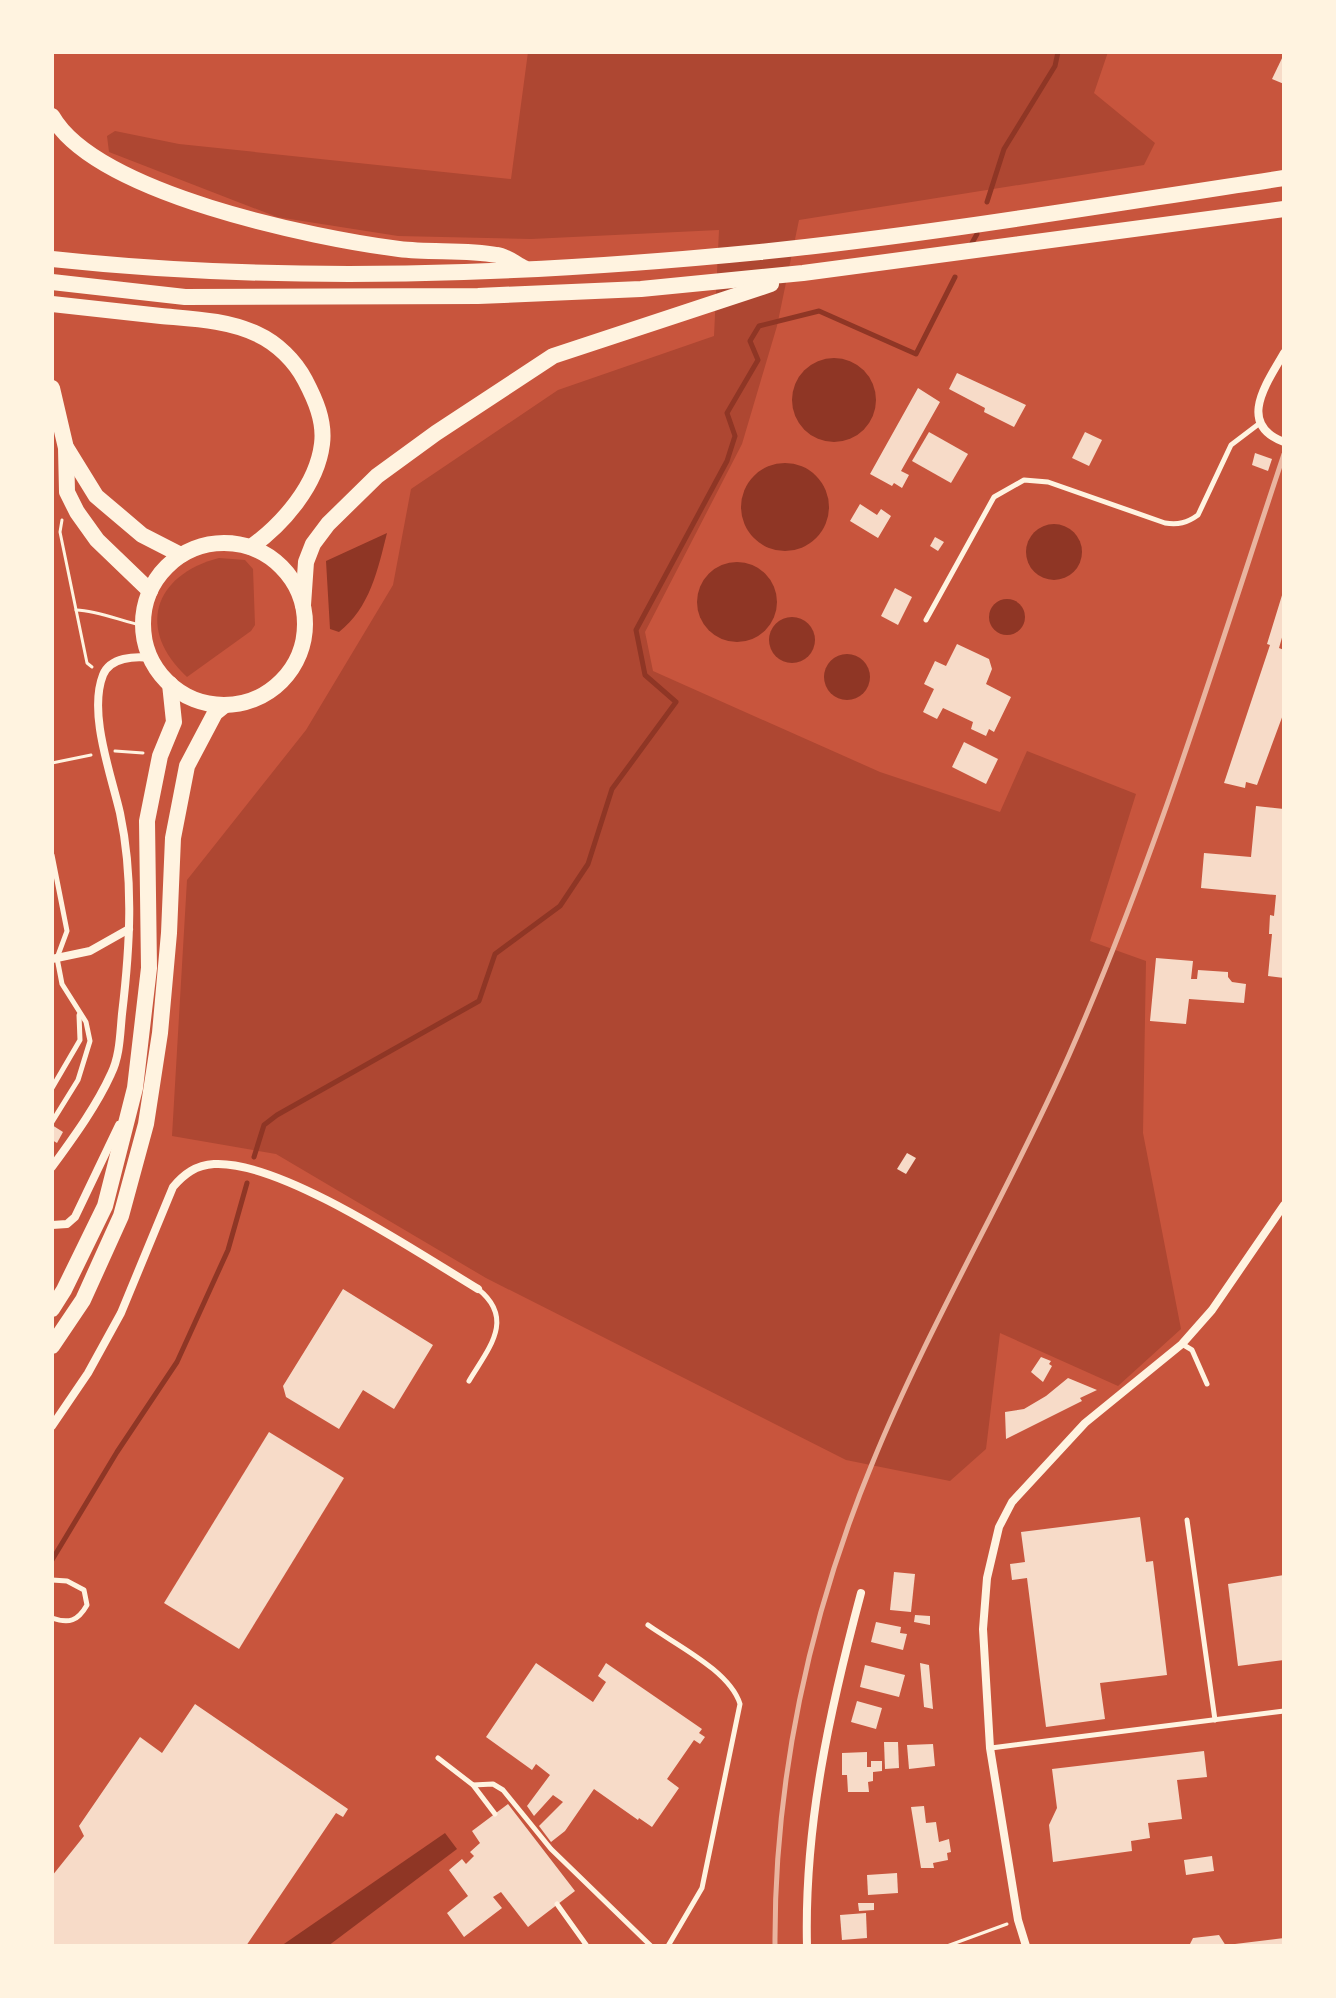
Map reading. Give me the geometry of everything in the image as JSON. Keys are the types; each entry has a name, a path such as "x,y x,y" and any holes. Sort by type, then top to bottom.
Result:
{"main road":[{"path":"52,116 76,143 96,159 188,200 271,226 339,241 404,250 500,255 526,269"},
{"path":"52,259 271,272 526,269 788,249 1284,178"},
{"path":"52,282 185,297 478,296 641,289 803,273 1284,209"},
{"path":"303,605 293,580 275,560 251,547 233,543 198,547 181,555 163,571 150,591 144,626 151,658 170,684 205,703 225,705 249,701 271,690 288,674 300,652 306,629 303,605 306,562 313,544 328,524 377,476 553,356 803,273"},
{"path":"52,304 224,322 259,335 281,350 300,371 321,419 323,443 317,464 285,518 251,547"},
{"path":"52,388 66,448 67,492 97,540 150,591"},
{"path":"66,448 96,496 142,535 181,555"},
{"path":"52,1309 105,1206 135,1088 149,968 147,821 160,756 174,722 170,684"},
{"path":"52,1346 83,1300 121,1216 146,1124 160,1033 173,838 187,766 215,713 225,705"}],"street":[{"path":"1284,353 1262,390 1258,408 1260,423 1270,436 1284,442"},
{"path":"52,1167 84,1120 116,1060 129,929 127,856 98,711 103,676 116,661 151,658"},
{"path":"55,958 90,951 129,929"},
{"path":"52,1225 67,1224 75,1217 135,1088"},
{"path":"52,1426 88,1373 121,1313 173,1187 196,1168 230,1164 296,1185 478,1289"},
{"path":"1026,1946 1018,1920 990,1748 983,1629 987,1578 999,1527 1012,1502 1085,1423 1182,1344 1212,1310 1284,1205"},
{"path":"807,1946 814,1810 820,1764 839,1672 861,1593"}],"lane":[{"path":"926,620 994,497 1024,480 1048,482 1165,523 1189,521 1198,515 1231,445 1260,423"},
{"path":"52,855 67,931 55,958 62,984 89,1032 89,1050 78,1080 52,1122"},
{"path":"52,1088 80,1040 78,1010"},
{"path":"469,1381 498,1328 494,1306 478,1289"},
{"path":"1182,1344 1192,1350 1207,1384"},
{"path":"1187,1520 1215,1720"},
{"path":"52,1580 77,1585 84,1590 87,1605 75,1620 63,1622 52,1618"},
{"path":"648,1625 724,1678 736,1692 740,1704 702,1888 668,1946"},
{"path":"990,1748 1284,1711"},
{"path":"438,1758 473,1785 495,1814"},
{"path":"473,1785 493,1784 503,1790 551,1849 651,1946"},
{"path":"557,1904 587,1946"}],"path":[{"path":"67,492 60,532 87,663 103,676"},
{"path":"76,610 97,611 113,620 144,626"},
{"path":"52,763 121,751 160,756"},
{"path":"947,1946 1018,1920"}],"shaded area":[{"path":"528,52 1108,52 1094,93 1155,143 1144,165 799,220 777,326 742,444 645,632 653,671 880,772 1000,812 1027,751 1136,794 1090,941 1146,961 1143,1133 1181,1329 1118,1386 1000,1333 986,1449 950,1481 846,1460 486,1278 276,1154 172,1136 187,880 306,730 393,585 411,489 558,390 714,336 719,230 531,239 398,236 277,217 109,152 107,136 115,131 179,144 511,179"},
{"path":"834,358 857,365 869,377 876,400 869,423 857,435 834,442 811,435 799,423 792,400 799,377 811,365"},
{"path":"785,463 802,467 816,476 825,490 829,507 825,524 816,538 802,547 785,551 768,547 754,538 745,524 741,507 745,490 754,476 768,467"},
{"path":"1054,524 1073,533 1082,552 1073,571 1054,580 1035,571 1026,552 1035,533"},
{"path":"387,533 365,600 339,632 330,629 326,561"},
{"path":"219,558 245,560 253,569 255,625 187,677 171,659 161,641 157,623 159,606 166,591 179,577"},
{"path":"737,562 752,565 765,574 774,587 777,602 774,617 765,630 752,639 737,642 722,639 709,630 700,617 697,602 700,587 709,574 722,565"},
{"path":"1007,599 1020,604 1025,617 1020,630 1007,635 994,630 989,617 994,604"},
{"path":"792,617 809,623 815,640 809,657 792,663 775,657 769,640 775,623"},
{"path":"847,654 863,661 870,677 863,693 847,700 831,693 824,677 831,661"},
{"path":"445,1833 457,1849 328,1946 281,1946"}],"building":[{"path":"1284,54 1284,84 1272,79"},
{"path":"957,373 1026,405 1014,427 949,389"},
{"path":"918,388 940,402 901,471 909,475 902,488 894,483 892,486 870,474"},
{"path":"929,432 968,454 951,483 912,461"},
{"path":"1085,432 1102,440 1089,466 1072,458"},
{"path":"1255,453 1272,459 1268,471 1252,465"},
{"path":"860,504 877,515 881,509 891,516 878,538 850,521"},
{"path":"935,537 944,542 938,551 930,546"},
{"path":"895,588 912,597 898,625 881,616"},
{"path":"1283,592 1283,634 1279,648 1284,650 1284,712 1257,785 1246,782 1245,788 1224,783 1270,645 1267,644"},
{"path":"957,644 989,659 992,669 986,684 1011,697 994,732 989,729 986,736 971,729 973,722 943,708 937,719 923,712 934,689 924,684 935,661 946,666"},
{"path":"964,742 998,759 986,784 952,767"},
{"path":"1256,806 1284,809 1284,978 1268,976 1272,934 1269,934 1270,915 1274,916 1276,895 1201,888 1204,853 1251,857"},
{"path":"1156,958 1193,961 1191,979 1197,979 1198,970 1228,972 1232,982 1246,984 1244,1003 1189,999 1186,1024 1150,1021"},
{"path":"52,1125 63,1132 57,1143 52,1140"},
{"path":"907,1153 916,1158 906,1174 897,1169"},
{"path":"343,1289 433,1345 394,1409 363,1390 339,1429 286,1397 283,1386"},
{"path":"1041,1357 1051,1361 1049,1364 1052,1366 1043,1382 1031,1372"},
{"path":"1068,1378 1097,1390 1080,1398 1082,1401 1006,1439 1005,1412 1024,1409"},
{"path":"269,1432 344,1478 239,1649 164,1603"},
{"path":"1140,1517 1146,1562 1153,1561 1167,1675 1100,1683 1105,1719 1046,1727 1027,1578 1012,1580 1010,1564 1025,1562 1021,1532"},
{"path":"894,1572 915,1574 911,1612 890,1610"},
{"path":"1284,1575 1284,1660 1238,1666 1228,1584"},
{"path":"915,1615 930,1616 930,1625 914,1622"},
{"path":"876,1622 901,1627 900,1633 907,1634 903,1650 871,1642"},
{"path":"536,1663 593,1702 606,1682 598,1676 606,1663 702,1729 699,1733 705,1737 700,1744 694,1740 667,1779 679,1788 652,1827 594,1789 565,1831 551,1842 539,1826 563,1802 553,1795 534,1816 527,1806 550,1775 536,1764 532,1770 486,1737"},
{"path":"920,1663 929,1665 933,1709 924,1707"},
{"path":"865,1665 905,1675 899,1697 860,1687"},
{"path":"857,1701 882,1708 876,1729 851,1722"},
{"path":"195,1704 348,1809 343,1817 336,1813 246,1946 52,1946 52,1876 84,1836 79,1826 140,1737 162,1753"},
{"path":"884,1742 898,1742 899,1768 885,1769"},
{"path":"933,1744 935,1766 909,1769 907,1745"},
{"path":"1204,1751 1207,1777 1177,1780 1182,1819 1148,1823 1150,1838 1131,1841 1132,1851 1053,1862 1049,1825 1057,1808 1052,1769"},
{"path":"867,1752 867,1767 871,1767 871,1761 882,1761 882,1771 873,1772 873,1781 868,1782 869,1792 848,1792 847,1775 842,1775 842,1753"},
{"path":"508,1804 575,1891 528,1927 501,1892 493,1897 502,1908 464,1937 447,1913 468,1896 449,1870 462,1859 466,1864 474,1856 470,1852 480,1843 472,1831"},
{"path":"924,1806 926,1823 936,1822 939,1842 949,1839 951,1852 947,1853 948,1860 933,1863 934,1868 921,1868 911,1807"},
{"path":"1212,1856 1214,1871 1186,1875 1184,1860"},
{"path":"897,1873 898,1893 868,1895 867,1875"},
{"path":"858,1903 874,1903 874,1910 859,1911"},
{"path":"866,1913 867,1938 842,1940 840,1915"},
{"path":"1219,1935 1226,1946 1189,1946 1193,1938"},
{"path":"1284,1938 1284,1946 1235,1946 1235,1944"}],"waterway":[{"path":"987,202 1004,149 1055,66 1058,52"},
{"path":"972,243 977,234"},
{"path":"254,1157 264,1125 277,1115 479,1001 495,954 560,906 588,864 612,789 676,702 645,675 636,630 727,461 735,436 727,413 758,360 750,341 759,326 819,311 916,354 955,277"},
{"path":"52,1560 117,1452 177,1362 228,1250 247,1183"}],"railway":[{"path":"775,1946 776,1884 789,1761 813,1640 850,1522 918,1360 1045,1106 1100,981 1184,757 1284,454"}]}
